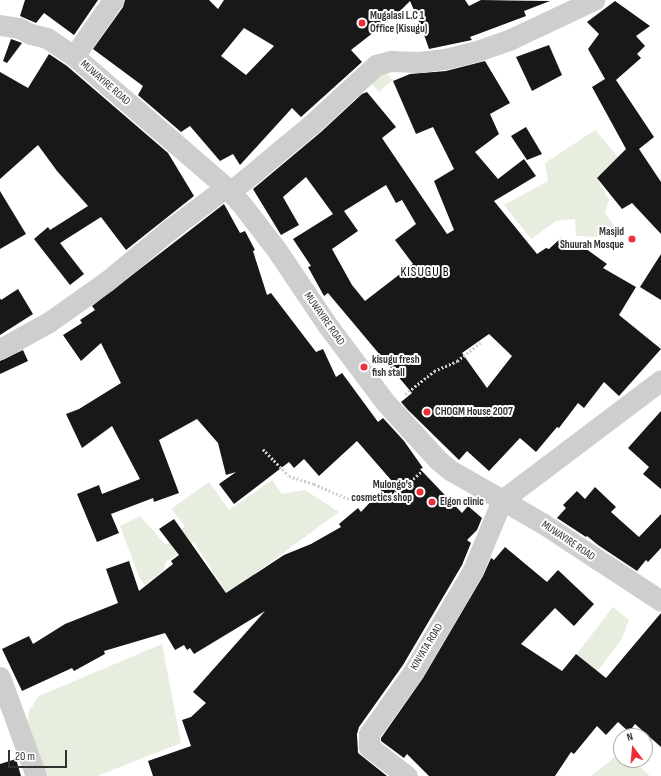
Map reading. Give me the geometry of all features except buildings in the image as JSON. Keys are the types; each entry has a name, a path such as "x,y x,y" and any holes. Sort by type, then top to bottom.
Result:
{"street":[{"path":"74,56 113,0"},
{"path":"0,349 49,322 107,281 169,230 228,189 313,123 376,65 391,61 419,62 445,59 474,52 512,39 594,0"},
{"name":"MUWAYIRE ROAD","path":"0,25 20,28 31,34 47,38 74,56 228,189 276,249 328,326 388,406 436,458 450,470 542,523 661,601"},
{"path":"502,500 661,380"},
{"name":"KINYATA ROAD","path":"407,776 369,747 369,734 413,672 473,570 502,500"},
{"path":"0,677 36,776"}],"path":[{"path":"388,406 434,371 456,361 481,342"},
{"path":"263,449 289,476 314,484 351,500 398,492 436,458"}],"green space":[{"path":"379,65 393,80 379,92 366,77"},
{"path":"595,130 618,157 597,178 609,200 605,213 616,228 603,237 576,236 575,219 556,221 531,239 504,205 548,181 545,163"},
{"path":"272,480 282,494 305,490 339,512 227,594 194,542 166,562 164,570 145,585 140,579 120,526 140,516 166,545 185,526 171,509 209,482 229,510"},
{"path":"613,607 629,620 621,640 597,672 576,655"},
{"path":"162,644 181,743 97,776 46,776 27,724 29,711 39,696"},
{"path":"613,758 613,768 642,768 650,776 591,776"}],"place":[{"name":"Mugalasi L.C 1 Office (Kisugu)","path":"362,23"},
{"name":"Masjid Shuurah Mosque","path":"632,239"},
{"name":"kisugu fresh fish stall","path":"364,367"},
{"name":"CHOGM House 2007","path":"427,412"},
{"name":"Mulongo's cosmetics shop","path":"420,492"},
{"name":"Elgon clinic","path":"432,502"}],"district":[{"name":"KISUGU B","path":"425,272"}]}
